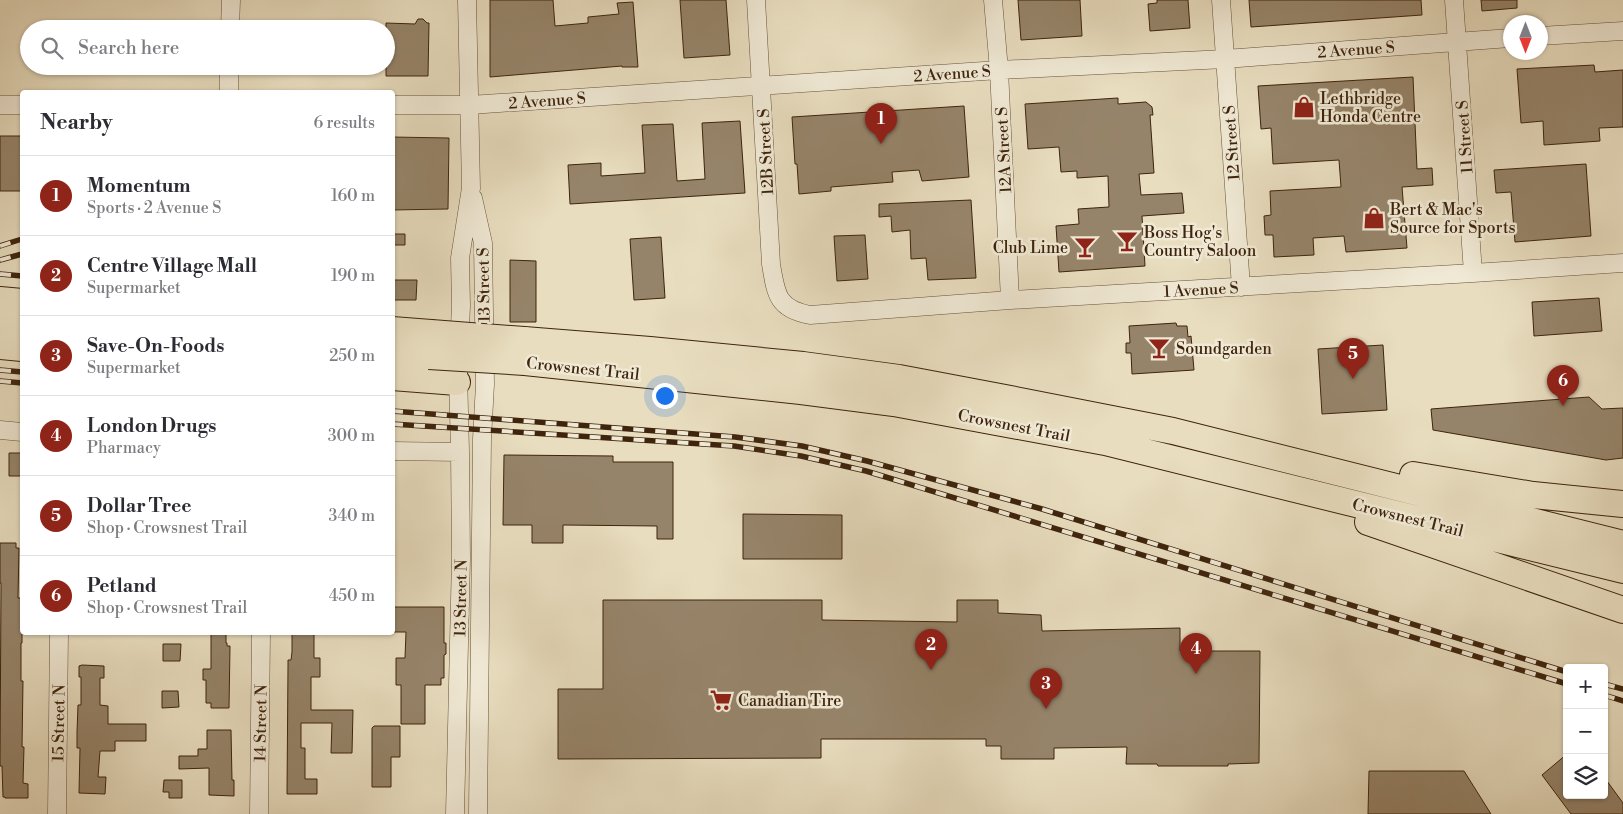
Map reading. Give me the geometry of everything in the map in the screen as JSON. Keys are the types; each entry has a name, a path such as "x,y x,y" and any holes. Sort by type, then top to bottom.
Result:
{"highway":[{"path":"0,300 20,302"},
{"path":"0,325 20,327"},
{"name":"Crowsnest Trail","path":"395,331 430,344 524,351 894,403 1104,442 1623,570"},
{"name":"Crowsnest Trail","path":"395,352 430,344"},
{"path":"0,346 20,348"},
{"name":"Crowsnest Trail","path":"524,351 650,350 803,364 899,378 1173,431 1623,544"},
{"path":"395,377 457,382"},
{"path":"1173,431 1460,484 1533,495 1623,504"},
{"path":"1222,470 1623,610"}],"street":[{"path":"230,20 231,0"},
{"name":"13 Street S","path":"457,382 461,306 460,258 471,188 468,0"},
{"name":"12B Street S","path":"756,0 771,264 775,284 782,303"},
{"name":"12A Street S","path":"993,0 999,70 1010,300"},
{"name":"12 Street S","path":"1221,0 1241,287"},
{"name":"11 Street S","path":"1454,0 1473,273"},
{"path":"1548,36 1623,31"},
{"name":"2 Avenue S","path":"395,105 470,105 999,70 1225,59 1503,39"},
{"path":"229,75 229,90"},
{"path":"0,105 20,105"},
{"name":"13 Street S","path":"471,188 483,243 485,384"},
{"name":"1 Avenue S","path":"782,303 797,312 810,315 1010,300 1623,263"},
{"name":"13 Street N","path":"455,814 460,644 460,452 457,382"},
{"name":"13 Street N","path":"478,814 482,439 485,384"},
{"path":"0,430 20,432"},
{"path":"395,451 460,452"},
{"name":"15 Street N","path":"57,814 59,635"},
{"name":"14 Street N","path":"260,814 261,635"}],"building":[{"path":"490,0 553,0 555,26 588,23 588,17 619,14 617,3 633,2 638,67 622,66 490,77"},
{"path":"680,0 726,0 730,55 684,58"},
{"path":"1018,0 1080,0 1082,36 1021,40"},
{"path":"1157,0 1188,0 1190,28 1150,31 1148,4 1157,3"},
{"path":"1249,0 1421,0 1422,15 1251,27"},
{"path":"1481,0 1517,0 1517,8 1482,11"},
{"path":"418,19 423,19 429,23 428,76 386,76 395,75 395,23 415,24"},
{"path":"1594,65 1595,72 1623,70 1623,127 1599,128 1600,141 1544,145 1543,121 1521,123 1517,69"},
{"path":"1413,77 1417,169 1432,168 1433,185 1402,187 1407,248 1346,252 1344,236 1313,238 1314,255 1274,257 1273,235 1265,235 1264,216 1271,215 1270,191 1341,187 1339,160 1273,164 1271,128 1261,129 1258,86"},
{"path":"1118,98 1118,104 1146,102 1152,107 1153,115 1150,115 1154,173 1139,174 1141,195 1182,193 1184,213 1142,216 1145,266 1059,272 1056,226 1079,224 1078,209 1109,207 1108,176 1077,178 1077,171 1061,172 1059,147 1028,149 1025,104"},
{"path":"964,106 969,177 922,181 919,170 892,172 893,182 831,187 831,191 799,194 792,117"},
{"path":"740,121 745,193 570,204 568,165 601,163 601,176 645,173 642,125 673,124 677,181 705,179 702,123"},
{"path":"0,136 20,136 20,191 0,191"},
{"path":"395,137 449,138 448,209 395,210"},
{"path":"1586,164 1591,236 1515,242 1511,192 1496,193 1494,170"},
{"path":"971,200 976,278 928,280 926,258 911,259 910,230 892,232 891,216 879,217 879,204"},
{"path":"395,234 405,234 405,245 395,245"},
{"path":"865,235 868,279 837,281 834,236"},
{"path":"661,237 665,298 634,300 630,239"},
{"path":"510,260 536,261 536,322 510,322"},
{"path":"395,280 417,280 416,300 395,300"},
{"path":"1599,298 1602,331 1534,336 1532,302"},
{"name":"Soundgarden","path":"1176,323 1177,326 1187,326 1188,337 1191,336 1194,370 1132,374 1131,353 1126,353 1126,343 1130,343 1129,326"},
{"path":"1383,345 1387,410 1322,414 1318,349"},
{"path":"1589,397 1602,409 1623,408 1623,458 1606,460 1433,430 1431,409"},
{"path":"9,453 20,453 20,476 9,476"},
{"path":"504,455 613,456 613,462 673,462 673,539 657,539 657,526 563,525 563,543 532,543 532,525 503,525"},
{"path":"743,514 842,515 842,559 743,559"},
{"path":"0,543 16,543 16,548 19,548 18,598 20,598 20,635 22,635 23,783 28,784 28,798 3,797 2,766 0,766"},
{"path":"603,600 822,600 822,620 957,622 957,600 998,600 998,613 1041,615 1042,631 1180,628 1180,651 1260,651 1259,763 1228,764 1228,766 1126,764 1127,747 1054,748 1054,759 1001,759 1001,746 986,746 986,739 821,739 821,758 558,759 558,689 603,689"},
{"path":"395,607 444,607 444,643 446,643 446,654 444,655 444,678 441,678 441,685 425,685 425,724 401,724 401,685 396,685 396,658 405,658 406,632 395,632"},
{"path":"211,635 226,635 227,646 230,646 229,708 211,708 211,703 206,703 206,680 203,680 203,669 211,669"},
{"path":"292,635 314,635 314,658 320,658 320,677 311,677 311,710 353,710 352,753 331,753 332,723 301,723 301,748 305,748 305,779 317,779 317,794 287,794 288,660 291,660"},
{"path":"163,644 181,644 180,661 163,661"},
{"path":"79,666 104,666 104,678 100,678 100,705 108,706 108,724 146,724 146,741 115,741 115,751 100,751 98,777 106,777 105,794 79,793 80,748 77,748 77,732 78,705 81,705"},
{"path":"162,691 178,691 179,707 162,708"},
{"path":"374,726 400,726 400,757 391,757 391,787 372,787 372,728"},
{"path":"207,730 231,730 234,796 209,795 209,768 179,769 179,756 198,756 198,749 207,749"},
{"path":"1563,757 1563,799 1608,799 1608,782 1623,803 1623,814 1571,814 1542,775"},
{"path":"1369,771 1464,771 1491,814 1368,814"},
{"path":"164,780 182,780 182,798 169,798 169,792 163,792"}],"railway":[{"path":"0,246 20,240"},
{"path":"0,260 20,255"},
{"path":"0,274 20,276"},
{"path":"0,370 20,372"},
{"path":"0,381 20,383"},
{"path":"395,411 735,437 802,446 867,461 1042,509 1563,671"},
{"path":"395,424 734,446 801,456 866,471 1563,683"},
{"path":"1608,685 1623,689"},
{"path":"1608,696 1623,701"}],"place":[{"name":"Lethbridge Honda Centre","path":"1304,107"},
{"name":"Momentum","path":"881,144"},
{"name":"Bert & Mac's Source for Sports","path":"1374,218"},
{"name":"Boss Hog's Country Saloon","path":"1127,241"},
{"name":"Club Lime","path":"1085,247"},
{"name":"Soundgarden","path":"1159,348"},
{"name":"Dollar Tree","path":"1353,379"},
{"name":"Petland","path":"1563,406"},
{"name":"Centre Village Mall","path":"931,670"},
{"name":"London Drugs","path":"1196,674"},
{"name":"Canadian Tire","path":"721,700"},
{"name":"Save-On-Foods","path":"1046,709"}]}
